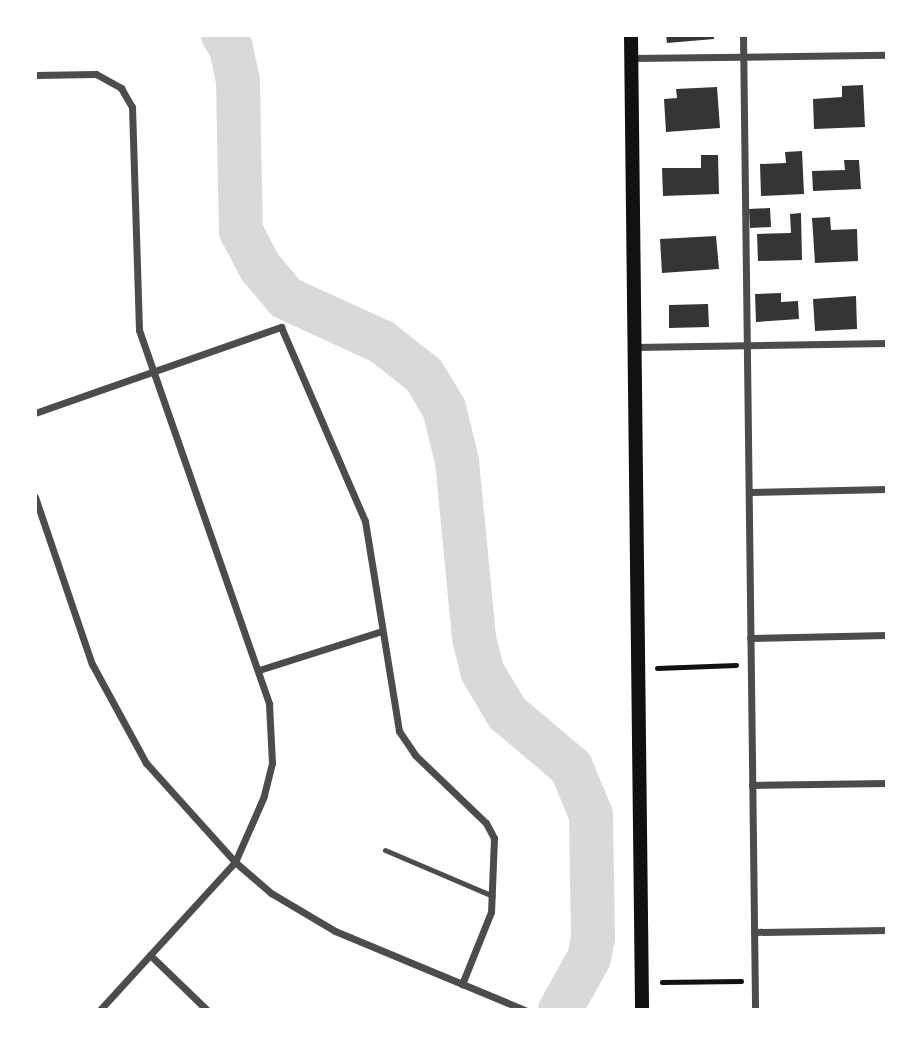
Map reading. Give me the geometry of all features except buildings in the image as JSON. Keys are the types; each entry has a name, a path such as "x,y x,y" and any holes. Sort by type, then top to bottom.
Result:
{"main road":[{"path":"631,35 642,1010"}],"street":[{"path":"743,35 755,1010"},
{"path":"631,58 887,55"},
{"path":"35,75 96,74 121,89 132,107 139,330 269,704 272,763 264,796 235,862 100,1010"},
{"path":"35,413 281,327 365,521 395,719 404,740 492,832 491,912 461,984"},
{"path":"635,347 887,343"},
{"path":"748,492 887,489"},
{"path":"35,497 92,664 146,763 235,862 271,893 335,931 521,1009"},
{"path":"259,670 382,631"},
{"path":"750,638 887,635"},
{"path":"752,785 887,783"},
{"path":"754,932 887,930"},
{"path":"150,955 207,1010"}],"lane":[{"path":"385,850 493,896"}],"path":[{"path":"656,668 751,665"},
{"path":"662,982 755,981"}],"waterway":[{"path":"223,35 231,48 238,81 241,231 260,267 286,298 382,342 424,375 444,408 457,461 474,638 482,671 507,713 571,767 591,815 593,938 589,958 560,1010"}]}
